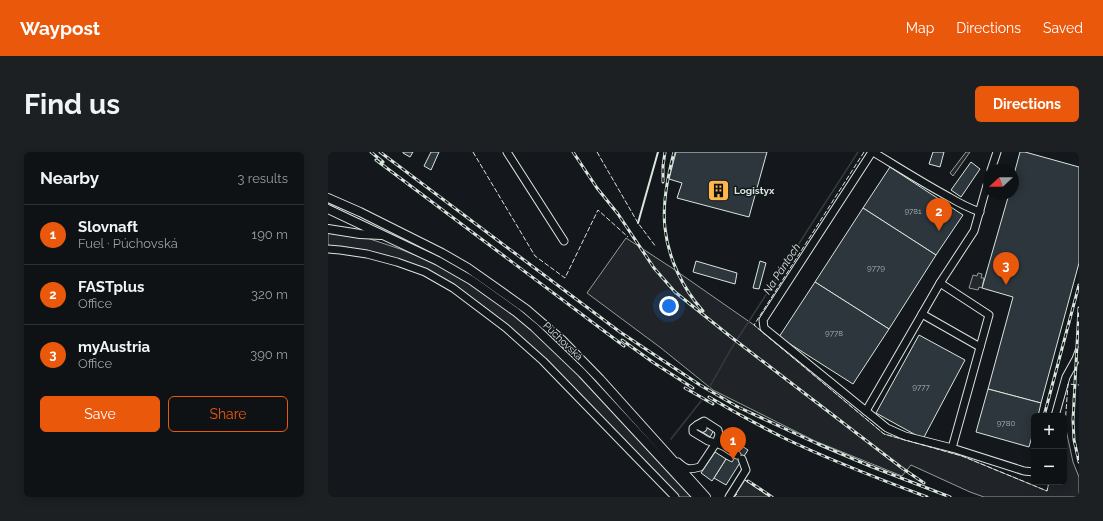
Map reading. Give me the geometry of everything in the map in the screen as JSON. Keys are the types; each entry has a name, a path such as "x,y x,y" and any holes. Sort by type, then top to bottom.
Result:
{"main road":[{"name":"Púchovská","path":"328,198 360,212 442,253 496,286 526,309 562,340 600,379 706,497"},
{"name":"Púchovská","path":"328,209 438,261 470,280 516,312 534,327 582,373 697,497"},
{"path":"328,229 386,236"},
{"path":"438,261 442,253"}],"lane":[{"path":"506,152 564,241"},
{"path":"980,212 970,209 932,189 906,171 872,152 763,320 764,328 887,428 905,436 952,448 1024,471 1031,472"},
{"path":"993,164 997,152"},
{"path":"866,411 940,283 974,231 983,200"},
{"path":"328,249 367,254 397,262 425,272 453,288 512,333 543,361 675,497"},
{"path":"940,283 989,315 952,448"},
{"path":"922,314 980,347"},
{"path":"1056,413 1066,377 1079,351"},
{"path":"654,439 690,470 700,467 716,443 719,435 718,430 704,421 700,426 693,428 694,432 708,441 716,443 724,446 739,457 746,470 729,497"},
{"path":"712,433 716,443"}],"shaded area":[{"path":"966,152 970,152 953,176 950,173"},
{"path":"328,233 367,238 437,264 466,281 506,309 540,337 565,361 692,497 678,497 499,318 458,287 434,274 328,247"},
{"path":"626,238 754,325 884,434 962,456 1047,491 1048,485 1067,485 1067,434 1073,462 1079,477 1079,497 984,497 911,465 902,476 815,441 713,390 661,348 587,293"},
{"path":"978,273 982,274 981,278 984,278 982,288 979,287 978,290 969,288 973,275 977,276"},
{"path":"745,480 770,497 734,497"}],"building":[{"path":"403,152 413,152 410,157"},
{"path":"431,152 439,152 431,170 424,166"},
{"name":"Logistyx","path":"676,152 767,152 749,217 677,198 682,183 669,179"},
{"path":"933,152 944,152 940,167 929,164"},
{"path":"1020,152 1025,152 1079,167 1079,263 1041,403 988,389 1013,297 982,288 1007,200 1019,200 1019,164 1017,164"},
{"path":"971,162 980,169 961,197 951,190"},
{"path":"890,167 963,215 936,255 863,208"},
{"path":"863,208 936,255 889,329 815,282"},
{"path":"696,261 737,273 735,284 693,272"},
{"path":"760,261 766,263 759,289 753,288"},
{"path":"815,282 889,329 853,384 779,337"},
{"path":"919,335 965,360 923,439 876,413"},
{"path":"988,389 1041,403 1039,413 1031,413 1031,440 1029,447 976,432"},
{"path":"705,425 714,430 710,437 701,431"},
{"path":"742,446 748,450 726,485 714,478 726,459 732,462"},
{"path":"715,452 726,459 712,481 701,473"}],"waterway":[{"name":"Na Pántoch","path":"709,388 731,349 858,152"},
{"name":"Na Pántoch","path":"671,439 701,401"}],"railway":[{"path":"371,152 383,162"},
{"path":"380,152 620,332 700,385 738,407 818,444 950,497"},
{"path":"573,152 597,188 618,214 654,268 675,292 731,337 902,468 924,483"},
{"path":"663,182 665,152"},
{"path":"674,152 664,209 665,228 669,251 683,283 703,311"},
{"path":"376,160 624,346"},
{"path":"1045,413 1079,285"},
{"path":"1079,308 1073,420 1074,440 1079,462"},
{"path":"622,340 693,388"},
{"path":"685,388 713,404"},
{"path":"709,397 757,424 803,447 856,470 927,497"},
{"path":"748,481 772,497"}],"fence":[{"path":"473,152 535,256 565,278 598,210 628,237"},
{"path":"597,152 638,223 656,247"},
{"path":"864,152 754,325 884,434 962,456 1031,484"},
{"path":"1066,413 1068,384 1079,385"},
{"path":"745,480 770,497"},
{"path":"1032,485 1047,491 1048,485"},
{"path":"734,497 737,494"}],"wall":[{"path":"638,223 658,152"}],"place":[{"name":"Logistyx","path":"718,190"},
{"name":"FASTplus","path":"939,231"},
{"name":"myAustria","path":"1006,285"},
{"name":"Slovnaft","path":"733,460"}]}
